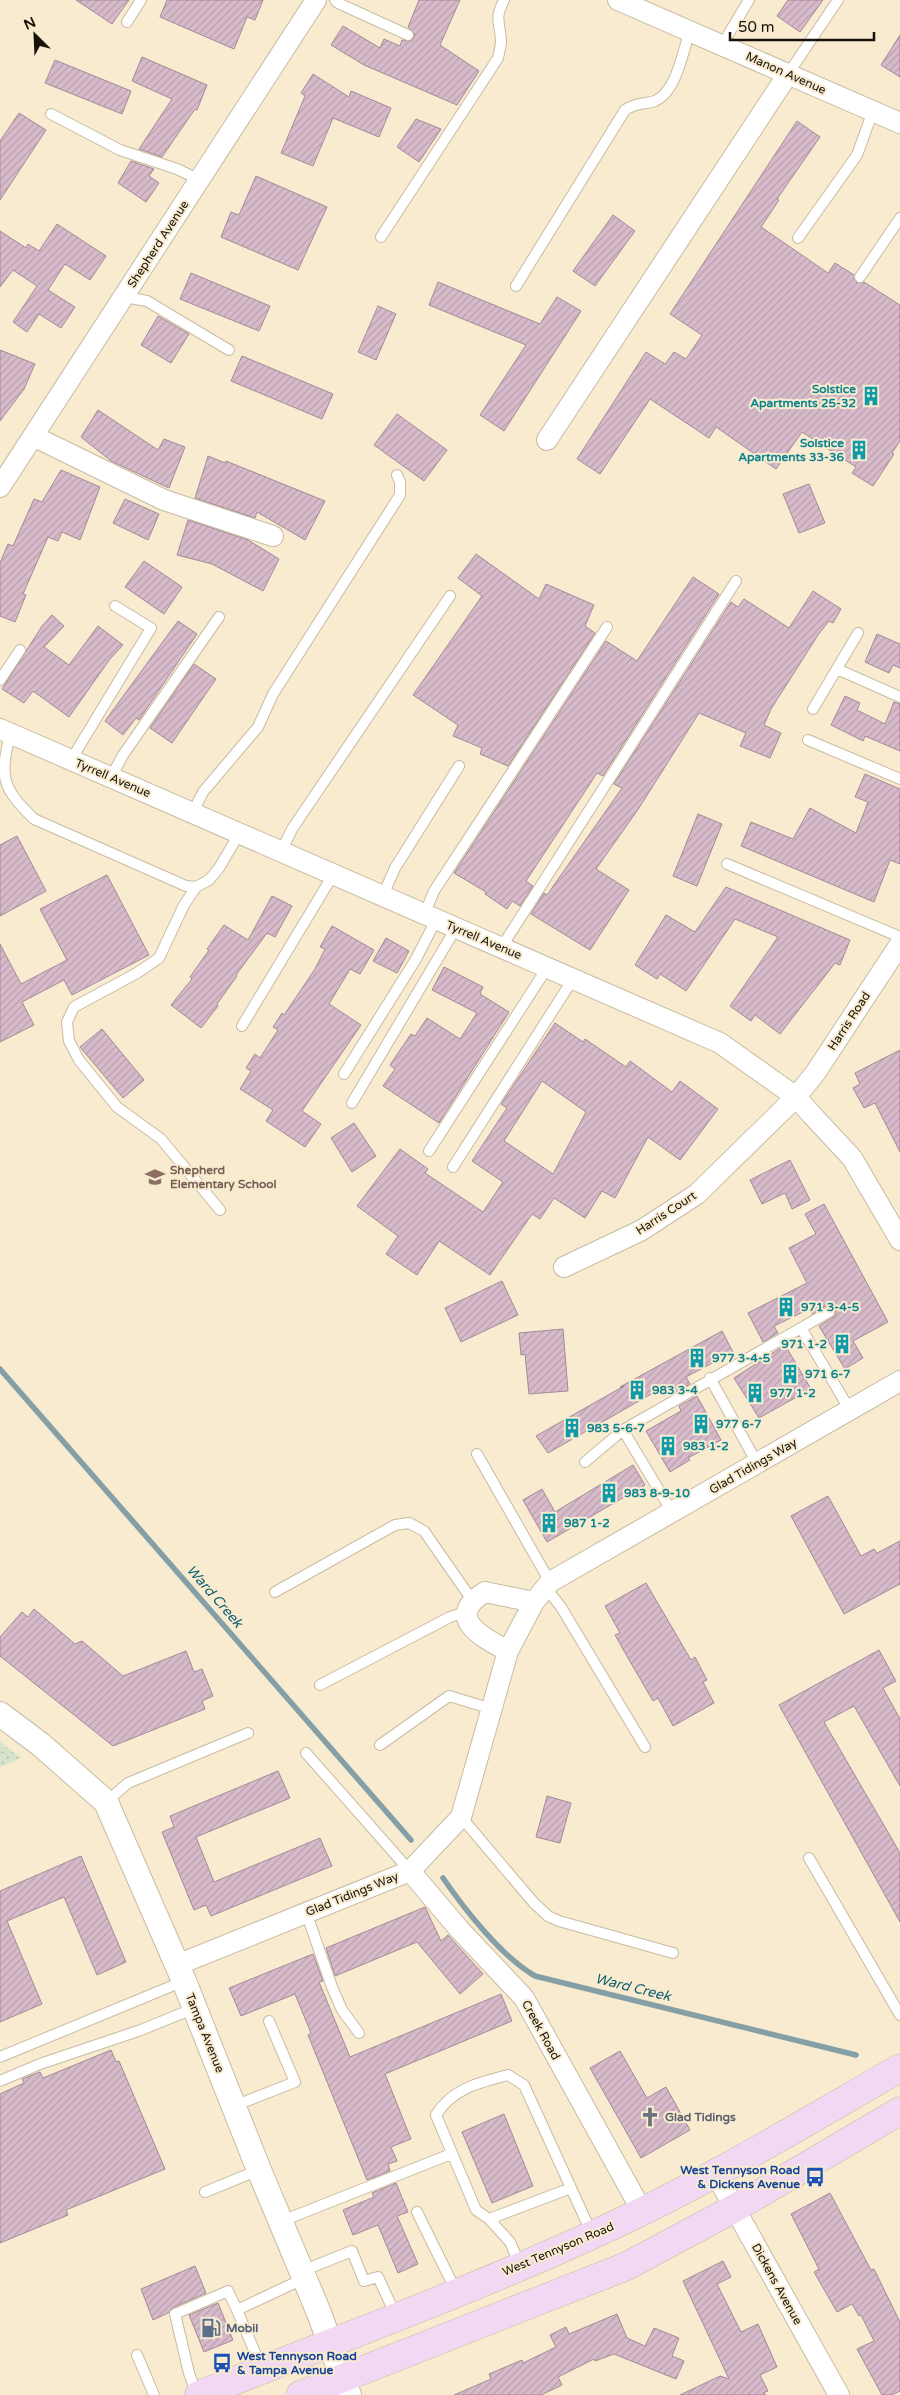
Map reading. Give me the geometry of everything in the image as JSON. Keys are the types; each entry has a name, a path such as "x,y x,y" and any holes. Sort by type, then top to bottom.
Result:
{"main road":[{"name":"West Tennyson Road","path":"198,2395 593,2235 715,2173 900,2068"},
{"path":"300,2395 346,2386 627,2266 735,2208 900,2111"}],"street":[{"name":"Shepherd Avenue","path":"0,487 316,0"},
{"name":"Manon Avenue","path":"620,0 900,123"},
{"path":"547,440 788,74"},
{"path":"33,436 164,500 273,536"},
{"name":"Tyrrell Avenue","path":"5,732 193,812 720,1043 796,1097 852,1158 900,1240"},
{"name":"Harris Road","path":"796,1097 816,1072 900,944"},
{"name":"Harris Court","path":"564,1267 642,1230 696,1194 796,1097"},
{"name":"Glad Tidings Way","path":"181,1973 306,1912 410,1871 461,1817 508,1651 543,1591 672,1512 900,1382"},
{"path":"508,1651 482,1637 471,1626 469,1606 485,1592 543,1591"},
{"name":"Tampa Avenue","path":"0,1714 40,1744 106,1802 181,1973 259,2170 282,2221 346,2386"},
{"name":"Creek Road","path":"410,1871 460,1929 524,1998 642,2211"},
{"name":"Dickens Avenue","path":"715,2173 839,2395"}],"lane":[{"path":"127,22 141,0"},
{"path":"335,0 408,35"},
{"path":"381,237 498,58 501,41 497,24 498,12 504,0"},
{"path":"722,45 750,0"},
{"path":"788,74 838,0"},
{"path":"516,286 625,110 637,103 653,102 666,94 690,31"},
{"path":"798,238 856,155 873,111"},
{"path":"51,114 120,150 177,169 200,180"},
{"path":"860,277 900,218"},
{"path":"124,297 147,301 229,350"},
{"path":"193,812 203,792 258,727 272,694 400,495 400,482 397,475"},
{"path":"501,948 736,581"},
{"path":"281,852 292,829 450,596"},
{"path":"71,760 151,628 115,606"},
{"path":"111,778 123,756 219,617"},
{"path":"344,1074 416,959 430,917 434,891 607,627"},
{"path":"814,709 858,633"},
{"path":"0,680 20,650"},
{"path":"837,669 900,697"},
{"path":"5,732 2,776 20,806 34,819 186,886 196,887"},
{"path":"808,740 900,779"},
{"path":"382,895 395,868 459,766"},
{"path":"220,1210 161,1139 117,1107 79,1060 69,1041 67,1022 74,1007 137,973 159,958 184,904 196,887 209,880 219,868 240,834"},
{"path":"727,864 900,937"},
{"path":"242,1026 333,875"},
{"path":"352,1103 456,928"},
{"path":"429,1151 547,968"},
{"path":"453,1167 573,979"},
{"path":"585,1462 623,1430 710,1378 829,1312"},
{"path":"801,1328 850,1410"},
{"path":"710,1378 757,1463"},
{"path":"623,1430 672,1512"},
{"path":"477,1454 543,1591 562,1607 645,1747"},
{"path":"275,1592 395,1525 409,1523 424,1531 469,1606 320,1685"},
{"path":"380,1745 449,1696 492,1709"},
{"path":"106,1802 128,1783 248,1733"},
{"path":"306,1753 410,1871"},
{"path":"461,1817 534,1903 548,1916 559,1921 673,1953"},
{"path":"809,1858 900,2016"},
{"path":"306,1912 335,1995 342,2010 359,2033"},
{"path":"0,2057 181,1973"},
{"path":"0,2082 40,2064 141,2030 195,2008"},
{"path":"234,2106 295,2082 269,2021"},
{"path":"520,2265 510,2242 489,2219 476,2210 436,2115 446,2100 477,2083 508,2075 524,2085 593,2235"},
{"path":"282,2221 452,2154"},
{"path":"205,2192 259,2170"},
{"path":"489,2219 571,2188"},
{"path":"418,2212 456,2292"},
{"path":"237,2310 352,2251 364,2281 378,2277 397,2316"},
{"path":"198,2395 175,2314 228,2291 263,2370"},
{"path":"137,2355 154,2395"}],"green space":[{"path":"0,1742 21,1758 0,1767"}],"building":[{"path":"76,0 129,0 112,24"},
{"path":"167,0 263,0 255,20 247,17 234,49 160,17"},
{"path":"419,0 460,0 440,45 479,71 457,105 364,65 331,45 343,26 380,48 384,39 400,46 402,40 412,41 415,34 408,27"},
{"path":"788,0 823,0 800,32 777,16"},
{"path":"900,35 900,77 881,65"},
{"path":"142,57 207,85 197,110 195,109 162,157 139,149 172,99 132,81"},
{"path":"55,60 131,91 122,114 45,83"},
{"path":"313,74 349,97 351,91 391,108 379,137 333,118 313,166 281,153 305,96 301,93"},
{"path":"19,113 46,130 0,200 0,141"},
{"path":"416,119 441,129 419,162 397,147"},
{"path":"797,121 820,137 777,199 779,200 761,227 828,273 835,263 854,275 857,283 864,282 900,305 900,441 892,453 894,454 873,486 852,473 856,467 802,432 776,469 716,427 709,438 650,399 600,474 577,459 646,352 665,364 674,352 686,359 702,335 670,314"},
{"path":"131,161 154,169 149,176 159,183 146,202 118,183"},
{"path":"256,176 327,207 298,270 221,237 231,212 239,215"},
{"path":"613,215 635,231 595,286 573,271"},
{"path":"57,224 106,256 90,280 65,264 48,290 75,307 61,328 39,314 27,332 13,322 37,286 13,270 0,287 0,231 26,248 28,244 39,251"},
{"path":"191,273 270,306 259,331 180,299"},
{"path":"438,282 540,324 557,297 581,311 504,431 480,415 526,345 429,305"},
{"path":"378,306 396,314 376,360 358,352"},
{"path":"158,316 189,334 171,363 141,345"},
{"path":"0,350 35,364 24,389 0,421"},
{"path":"242,356 333,394 322,419 231,381"},
{"path":"98,410 158,450 164,439 185,447 169,488 111,461 81,437"},
{"path":"397,414 447,450 424,481 374,445"},
{"path":"208,456 225,463 226,461 325,501 305,540 257,512 255,518 195,498"},
{"path":"61,470 100,487 80,540 62,532 58,541 48,537 23,594 26,595 15,622 0,616 0,563 8,544 13,546 34,499 42,502"},
{"path":"809,484 825,523 799,533 783,494"},
{"path":"125,499 159,514 148,540 113,523"},
{"path":"188,520 248,540 279,559 263,591 212,564 177,555"},
{"path":"476,554 539,599 546,584 594,605 585,626 595,633 508,766 480,754 482,748 453,736 458,725 413,695 482,596 458,578"},
{"path":"144,561 182,587 164,614 125,587"},
{"path":"693,577 719,594 603,776 597,773 526,881 533,886 520,906 512,901 507,909 485,894 486,892 454,873 606,641 637,661"},
{"path":"813,591 841,609 833,623 829,621 818,635 771,709 764,725 781,733 770,758 740,746 746,733 699,713 639,808 596,869 629,890 590,950 531,914 544,893 547,895 622,788 614,784 731,602 738,607 744,599 789,628"},
{"path":"52,615 64,626 44,647 69,665 98,626 123,645 110,659 69,717 33,691 24,703 2,689 42,626"},
{"path":"178,621 197,634 139,720 136,718 123,735 105,721"},
{"path":"877,634 900,644 900,668 893,665 889,673 865,662"},
{"path":"194,664 216,679 172,743 150,728"},
{"path":"845,696 860,703 857,710 885,724 894,702 900,704 900,751 865,736 863,741 831,725"},
{"path":"865,774 900,789 900,864 890,860 874,902 741,846 751,822 793,839 810,808 856,833 868,802 855,797"},
{"path":"698,814 722,824 697,886 673,876"},
{"path":"17,836 46,891 0,916 0,845"},
{"path":"107,875 149,955 72,995 64,980 22,1002 34,1025 0,1042 0,944 21,984 67,960 40,909"},
{"path":"726,887 850,940 840,965 835,963 780,1034 755,1015 751,1021 730,1006 778,937 735,919 686,991 660,974 657,979 635,965 666,915 695,932"},
{"path":"272,896 292,906 275,937 267,933 201,1028 171,1005 192,979 190,977 224,925 248,940"},
{"path":"332,926 374,950 360,974 350,969 329,1004 361,1025 302,1111 321,1124 305,1147 266,1121 273,1110 240,1089 251,1071 246,1068 255,1054 260,1058 278,1030 273,1027 282,1013 284,1015 315,969 325,949 320,947"},
{"path":"386,938 409,951 397,973 373,961"},
{"path":"444,967 483,987 480,994 509,1012 439,1123 383,1086 395,1069 390,1065 411,1034 415,1036 427,1018 460,1039 477,1013 432,990"},
{"path":"555,1023 583,1042 585,1039 626,1067 630,1061 672,1092 680,1081 718,1109 680,1160 648,1137 615,1198 602,1191 585,1218 554,1198 540,1219 532,1214 490,1275 439,1241 417,1275 386,1254 398,1236 357,1206 400,1149 428,1169 425,1173 483,1212 503,1182 472,1161 507,1108 501,1104","holes":["542,1081 586,1112 553,1174 504,1141"]},
{"path":"102,1029 144,1080 123,1098 80,1047"},
{"path":"900,1050 900,1152 875,1103 864,1108 853,1088 860,1084 855,1073"},
{"path":"354,1123 376,1156 352,1172 331,1138"},
{"path":"790,1160 810,1200 792,1209 785,1193 762,1204 750,1180"},
{"path":"824,1204 888,1322 853,1341 863,1358 845,1369 819,1326 835,1316 836,1312 833,1306 826,1306 812,1314 809,1309 774,1326 778,1333 763,1342 748,1313 807,1283 789,1248 816,1234 805,1214"},
{"path":"502,1281 518,1315 461,1342 445,1308"},
{"path":"563,1329 568,1391 529,1394 525,1354 521,1355 519,1333"},
{"path":"722,1331 733,1352 686,1377 690,1384 672,1394 667,1385 548,1453 536,1436 624,1386 620,1387"},
{"path":"785,1345 811,1389 759,1418 734,1378"},
{"path":"697,1396 721,1440 688,1458 690,1460 670,1472 646,1431 681,1411 679,1406"},
{"path":"633,1465 645,1485 547,1542 523,1500 542,1489 555,1512"},
{"path":"828,1496 861,1556 874,1549 877,1553 900,1541 900,1584 844,1614 791,1516"},
{"path":"646,1583 691,1660 695,1657 707,1680 703,1682 714,1703 673,1726 658,1698 653,1701 628,1658 615,1635 620,1633 605,1606"},
{"path":"34,1609 75,1644 82,1641 123,1676 186,1651 194,1672 202,1669 213,1696 202,1701 205,1709 113,1746 0,1656 0,1637 22,1612 28,1617"},
{"path":"879,1650 896,1681 883,1688 900,1719 900,1786 854,1706 824,1722 900,1853 900,1922 779,1705"},
{"path":"278,1771 290,1798 196,1837 214,1882 320,1838 332,1866 211,1916 206,1905 194,1910 162,1832 174,1827 170,1816"},
{"path":"547,1796 571,1803 560,1843 536,1837"},
{"path":"81,1856 126,1962 97,1975 64,1897 7,1921 42,2004 0,2022 0,1891"},
{"path":"425,1907 441,1941 448,1935 483,1974 460,1994 417,1942 335,1976 326,1948"},
{"path":"313,1954 323,1981 319,1982 350,2057 501,1994 512,2021 385,2074 411,2139 391,2147 397,2161 388,2164 390,2171 367,2180 308,2035 311,2033 295,1994 241,2016 229,1988"},
{"path":"111,2050 116,2062 119,2061 165,2169 66,2210 68,2215 0,2243 0,2094 24,2083 22,2079 40,2072 43,2078"},
{"name":"Glad Tidings","path":"620,2051 647,2098 666,2087 690,2130 641,2158 590,2068"},
{"path":"504,2114 533,2186 492,2203 462,2132"},
{"path":"396,2183 408,2212 397,2216 418,2264 398,2273 378,2225 353,2235 343,2210 374,2197 372,2193"},
{"path":"830,2193 871,2270 874,2269 900,2322 900,2391 892,2395 882,2395 857,2349 874,2341 861,2315 859,2316 852,2304 837,2312 814,2272 819,2269 791,2214"},
{"path":"723,2261 731,2277 717,2284 741,2332 758,2324 777,2367 760,2375 768,2391 763,2393 766,2395 680,2395 720,2376 729,2379 683,2281"},
{"path":"195,2266 206,2293 172,2308 168,2313 153,2320 141,2289"},
{"path":"218,2303 233,2340 204,2352 189,2315"},
{"path":"617,2314 627,2338 645,2346 654,2328 679,2338 672,2356 684,2361 676,2379 614,2354 595,2361 594,2359 558,2377 562,2385 541,2395 454,2395 491,2379 489,2374 522,2360 523,2363 556,2347 550,2335 566,2327 569,2334"}],"waterway":[{"name":"Ward Creek","path":"0,1369 411,1840"},
{"name":"Ward Creek","path":"443,1878 473,1918 497,1945 522,1968 535,1976 856,2055"}],"place":[{"name":"Solstice Apartments 25-32","path":"871,396"},
{"name":"Solstice Apartments 33-36","path":"859,450"},
{"name":"Shepherd Elementary School","path":"155,1177"},
{"name":"971 3-4-5","path":"786,1307"},
{"name":"971 1-2","path":"842,1344"},
{"name":"977 3-4-5","path":"697,1358"},
{"name":"971 6-7","path":"790,1374"},
{"name":"983 3-4","path":"637,1390"},
{"name":"977 1-2","path":"755,1393"},
{"name":"977 6-7","path":"701,1424"},
{"name":"983 5-6-7","path":"572,1428"},
{"name":"983 1-2","path":"668,1446"},
{"name":"983 8-9-10","path":"609,1493"},
{"name":"987 1-2","path":"549,1523"},
{"name":"Glad Tidings","path":"650,2117"},
{"name":"West Tennyson Road & Dickens Avenue","path":"815,2177"},
{"name":"Mobil","path":"211,2328"},
{"name":"West Tennyson Road & Tampa Avenue","path":"222,2363"}]}
